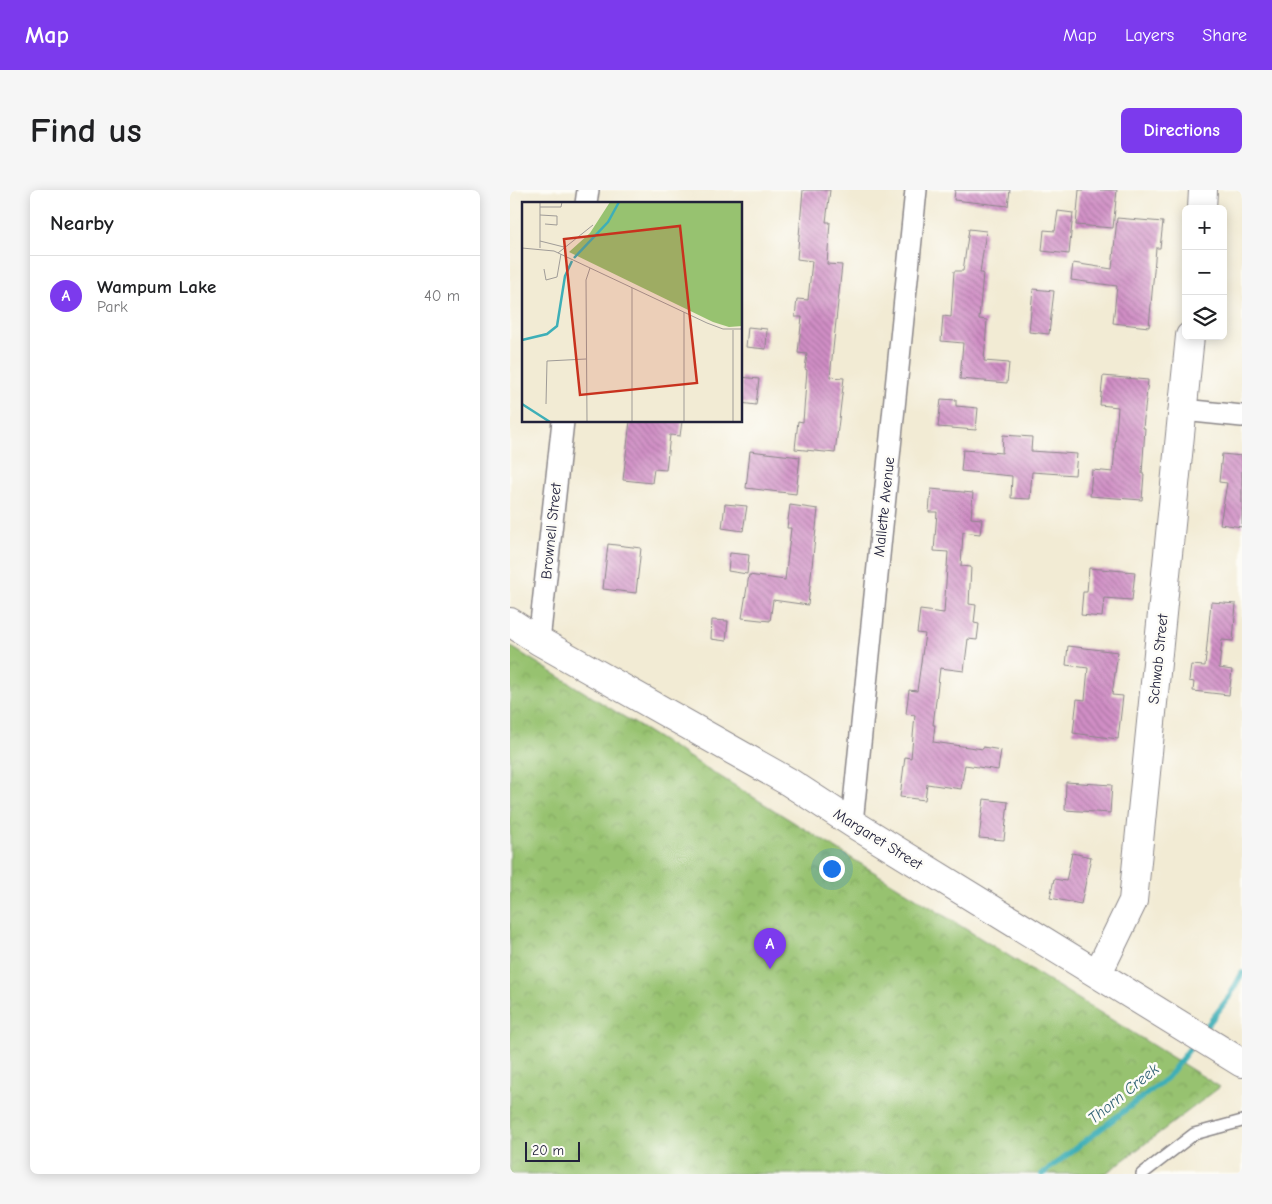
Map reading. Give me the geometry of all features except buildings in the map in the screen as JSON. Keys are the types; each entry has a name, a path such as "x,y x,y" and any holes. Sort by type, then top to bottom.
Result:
{"street":[{"name":"Mallette Avenue","path":"852,823 916,190"},
{"path":"1202,205 1203,190"},
{"name":"Schwab Street","path":"1098,973 1134,900 1190,340"},
{"path":"1183,410 1242,416"},
{"name":"Brownell Street","path":"539,641 563,422"},
{"name":"Margaret Street","path":"510,622 539,641 789,782 852,823 1239,1061"}],"lane":[{"path":"1142,1174 1194,1134 1242,1121"}],"green space":[{"path":"510,646 1220,1087 1105,1174 510,1174"}],"waterway":[{"name":"Thorn Creek","path":"1203,1031 1229,997 1242,973"},
{"name":"Thorn Creek","path":"1042,1174 1167,1078 1194,1043"}],"place":[{"name":"Wampum Lake","path":"770,969"}]}
